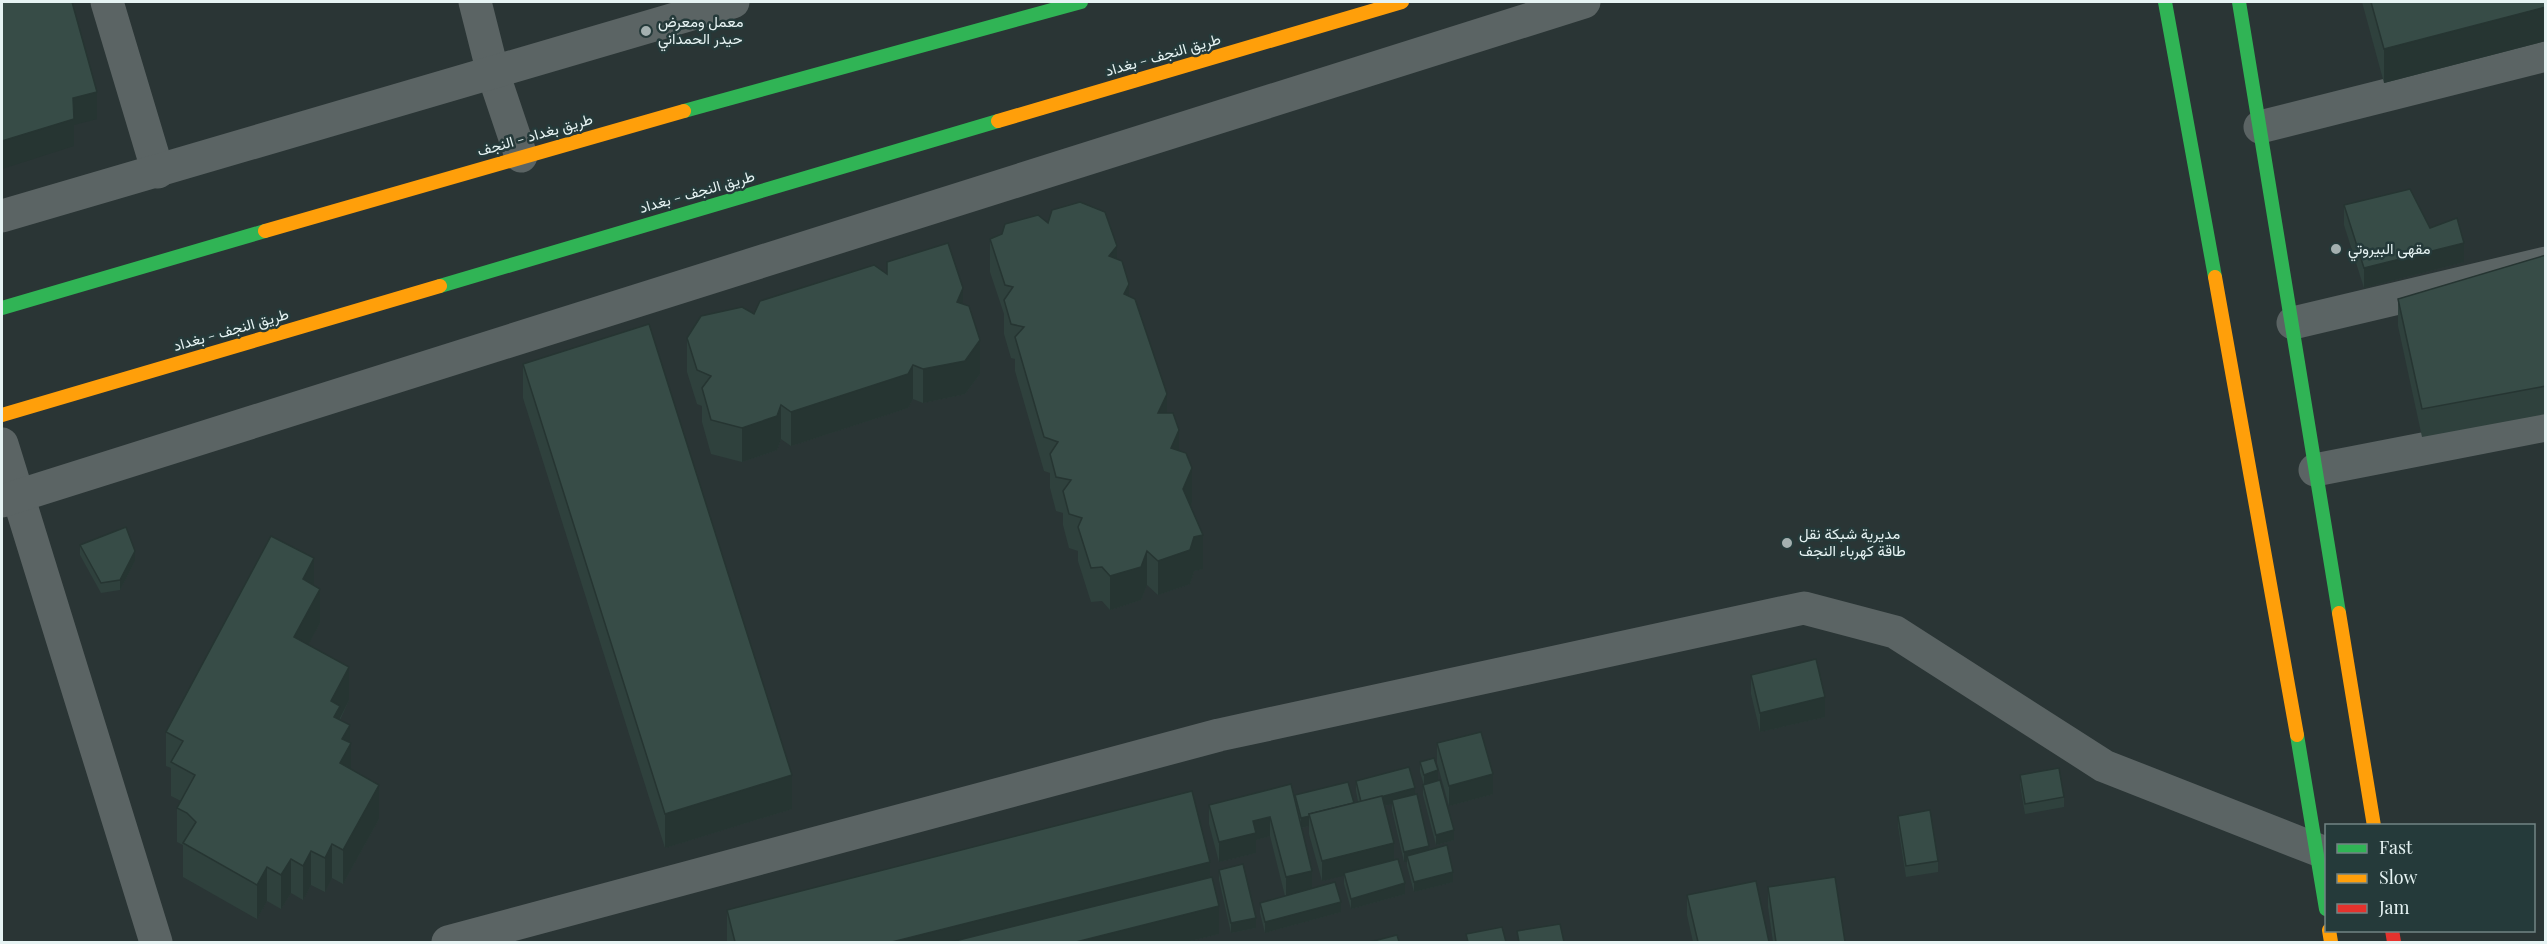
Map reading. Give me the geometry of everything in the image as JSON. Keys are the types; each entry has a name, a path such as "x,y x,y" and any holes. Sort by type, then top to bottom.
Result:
{"main road":[{"name":"طريق بغداد - النجف","path":"2,308 521,156 1081,2"},
{"name":"طريق النجف - بغداد","path":"2,415 1402,2"},
{"path":"2165,2 2318,850 2325,902"},
{"path":"2239,2 2374,824"}],"street":[{"path":"107,2 158,172"},
{"path":"475,2 494,73 521,156"},
{"path":"2,216 733,2"},
{"path":"10,499 1584,2"},
{"path":"2260,127 2546,55"},
{"path":"2293,323 2546,263"},
{"path":"2315,470 2546,425"},
{"path":"2,444 10,499 156,942"},
{"path":"448,942 1219,735 1804,608 1895,632 2104,766 2318,850"}],"building":[{"path":"2,2 72,2 97,92 73,98 74,119 2,141"},
{"path":"2371,2 2546,2 2546,7 2384,49"},
{"path":"2410,189 2430,228 2457,218 2464,243 2364,268 2344,205"},
{"path":"1080,202 1105,212 1117,246 1109,256 1122,261 1129,284 1124,294 1135,299 1167,394 1158,413 1173,413 1179,430 1171,448 1186,453 1192,468 1183,489 1203,535 1194,537 1190,550 1158,561 1147,551 1141,567 1110,576 1102,567 1091,568 1078,527 1082,518 1069,514 1063,491 1071,480 1056,477 1050,454 1058,442 1044,437 1015,337 1024,327 1011,324 1004,300 1013,287 1005,285 990,239 1002,234 1005,224 1038,215 1048,223 1052,210"},
{"path":"948,243 963,288 957,302 969,306 980,340 965,361 923,369 913,365 908,374 791,412 781,405 777,416 742,428 711,420 702,388 711,376 697,370 687,338 701,316 742,307 754,314 760,301 874,265 887,274 887,262"},
{"path":"2546,255 2546,386 2422,409 2398,299"},
{"path":"649,324 792,775 665,814 523,364"},
{"path":"126,527 135,551 120,580 101,583 80,545"},
{"path":"271,536 314,558 303,579 320,589 294,637 349,667 331,701 340,706 334,717 350,725 342,739 351,743 340,763 379,785 343,850 332,844 325,858 311,851 303,866 291,859 281,875 267,867 257,885 183,843 196,822 187,813 177,808 195,775 171,762 183,741 166,732"},
{"path":"1816,659 1825,697 1760,713 1751,675"},
{"path":"1481,732 1493,774 1449,786 1437,743"},
{"path":"1434,758 1438,770 1424,775 1420,762"},
{"path":"1409,767 1415,788 1361,802 1356,781"},
{"path":"2059,768 2064,797 2025,804 2020,775"},
{"path":"1440,780 1454,830 1436,835 1423,785"},
{"path":"1348,782 1354,803 1301,818 1295,795"},
{"path":"1291,784 1312,871 1286,877 1270,817 1253,821 1256,833 1219,842 1209,805"},
{"path":"1192,791 1210,862 892,942 735,942 727,910"},
{"path":"1417,794 1429,846 1404,852 1392,800"},
{"path":"1382,796 1394,843 1322,861 1309,814"},
{"path":"1930,810 1938,861 1906,866 1898,816"},
{"path":"1447,845 1453,872 1414,882 1407,856"},
{"path":"1398,859 1405,883 1351,899 1344,873"},
{"path":"1243,864 1256,918 1231,923 1219,870"},
{"path":"1212,877 1219,906 1076,942 951,942"},
{"path":"1835,877 1845,942 1776,942 1768,887"},
{"path":"1756,881 1769,942 1698,942 1687,895"},
{"path":"1335,882 1341,902 1265,922 1260,903"},
{"path":"1560,924 1564,942 1519,942 1517,931"},
{"path":"1502,927 1506,942 1468,942 1466,934"},
{"path":"1397,935 1399,942 1370,942"}],"traffic: fast":[{"path":"684,111 1081,2"},
{"path":"2165,2 2215,277"},
{"path":"2239,2 2339,613"},
{"path":"440,286 998,121"},
{"path":"2,308 265,231"},
{"path":"2297,735 2325,903"}],"traffic: slow":[{"path":"998,121 1402,2"},
{"path":"265,231 684,111"},
{"path":"2215,277 2297,735"},
{"path":"2,415 440,286"},
{"path":"2339,613 2374,824"},
{"path":"2329,932 2331,942"}],"traffic: jam":[{"path":"2392,932 2394,942"}],"place":[{"name":"معمل ومعرض حيدر الحمداني","path":"646,31"},
{"name":"مقهى البيروتي","path":"2336,249"},
{"name":"مديرية شبكة نقل طاقة كهرباء النجف","path":"1787,543"}]}
